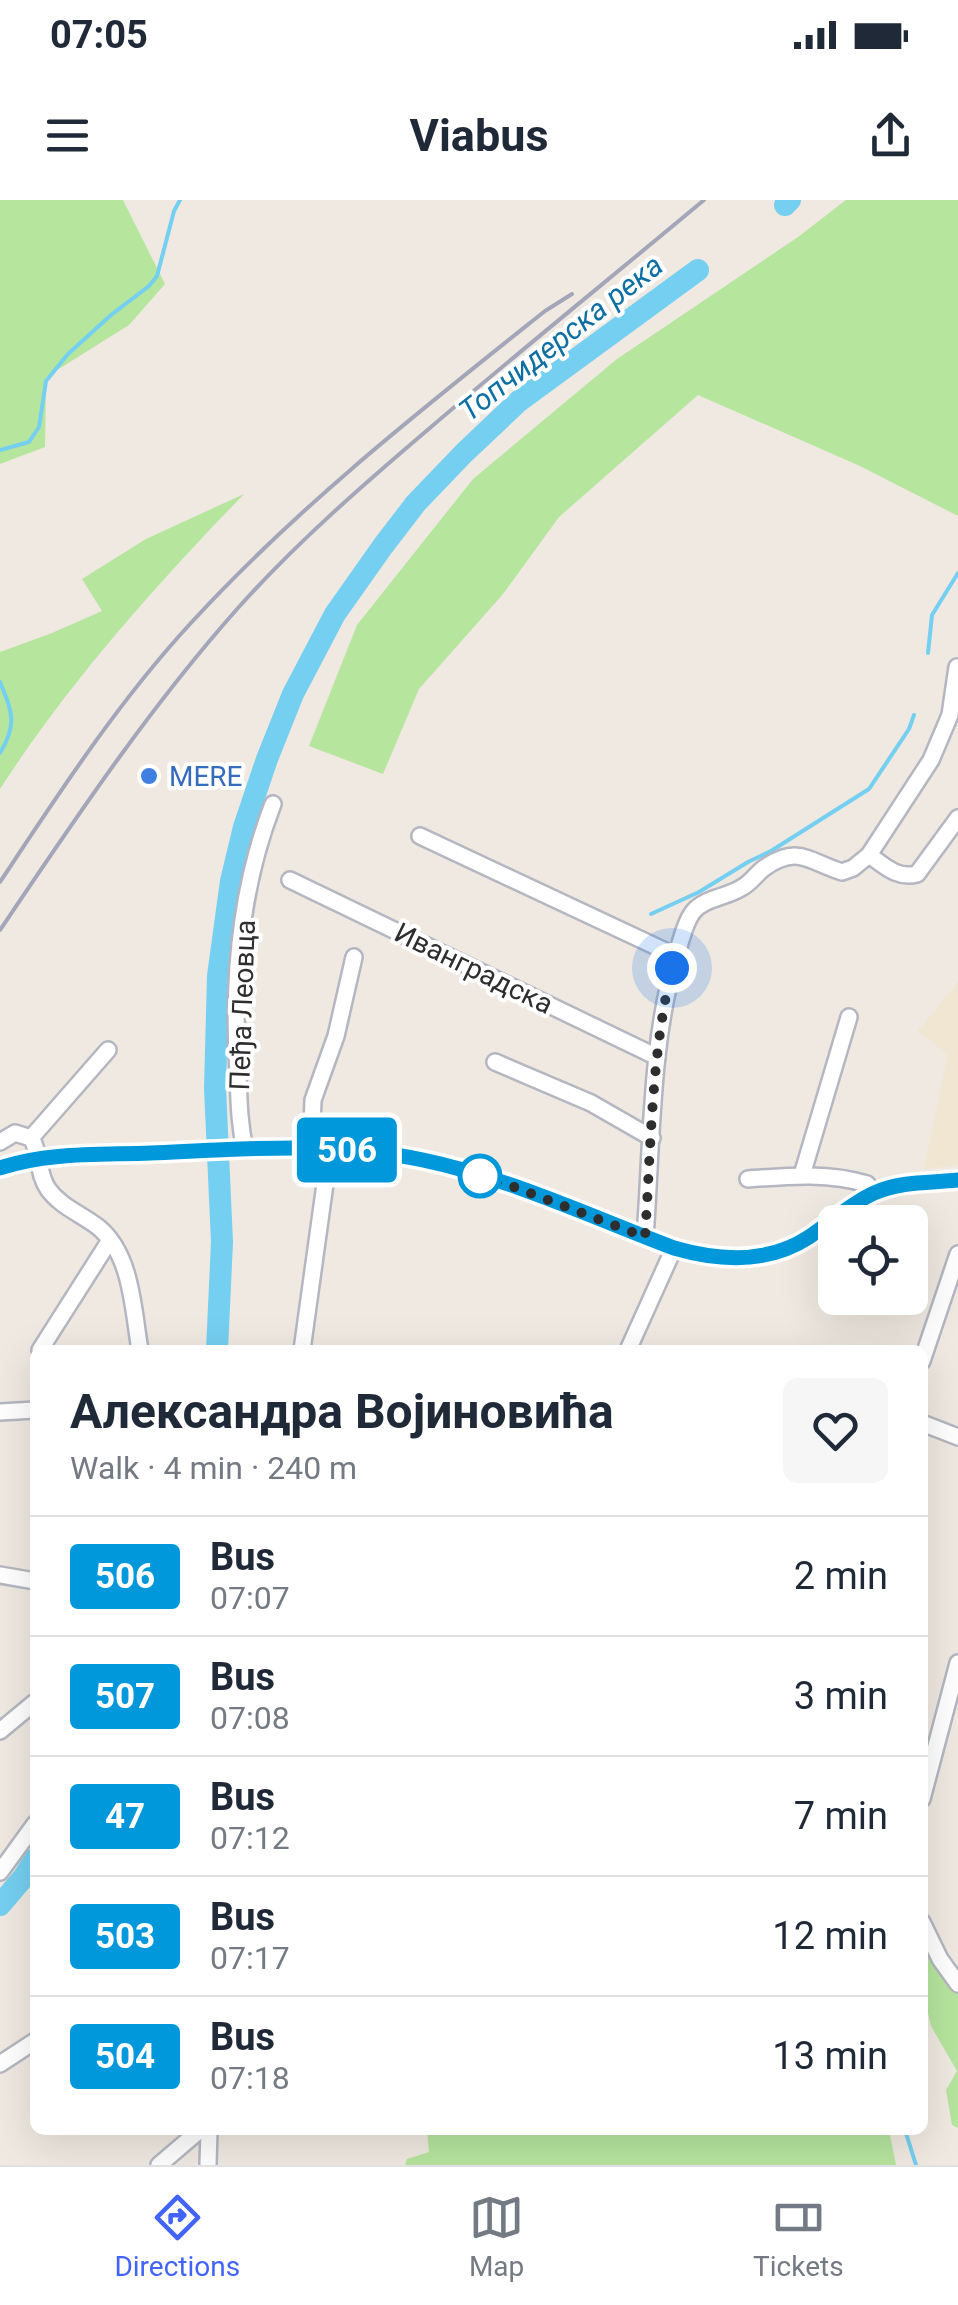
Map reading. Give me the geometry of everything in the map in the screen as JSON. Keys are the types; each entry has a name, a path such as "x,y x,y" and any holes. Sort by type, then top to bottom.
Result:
{"street":[{"path":"645,1237 666,994 694,911 744,888 762,870 788,855 802,855 842,872 854,868 869,855 939,744 950,715 958,666"},
{"name":"Пеђа Леовца","path":"242,1150 237,986 247,892 261,834 273,804"},
{"path":"869,855 897,874 917,874 958,818"},
{"path":"420,836 676,956"},
{"name":"Иванградска","path":"290,880 658,1057"},
{"path":"303,1345 325,1184 312,1126 313,1100 336,1036 354,958"},
{"path":"802,1175 849,1018"},
{"path":"31,1138 108,1050"},
{"path":"495,1062 591,1103 652,1138"},
{"path":"0,1142 16,1133 31,1138 41,1175 50,1191 110,1240 127,1280 139,1345"},
{"path":"0,1168 39,1159 201,1151 362,1150 458,1169 674,1248 734,1258 772,1253 803,1240 873,1194 904,1183 958,1180"},
{"path":"748,1179 802,1175 860,1182 867,1184 873,1194"},
{"path":"43,1345 110,1240"},
{"path":"630,1345 674,1248"},
{"path":"927,1345 958,1254"},
{"path":"0,1412 30,1410"},
{"path":"928,1425 958,1438"},
{"path":"0,1574 30,1580"},
{"path":"928,1776 958,1663"},
{"path":"0,1731 30,1706"},
{"path":"0,1872 30,1831"},
{"path":"928,1934 958,1984"},
{"path":"0,2064 30,2044"},
{"path":"159,2165 194,2135"},
{"path":"208,2165 209,2135"}],"shaded area":[{"path":"958,982 958,1165 924,1169 948,1055 918,1031"}],"green space":[{"path":"0,200 123,200 165,284 129,325 46,377 45,447 0,464"},
{"path":"846,200 958,200 958,516 860,466 698,395 559,517 503,594 419,689 383,774 309,746 357,625 473,479 617,359 798,237"},
{"path":"244,494 115,636 55,710 0,789 0,652 102,611 82,579 146,539"},
{"path":"928,1932 958,1984 958,2128 952,2125 946,2090 957,2071 931,2026"},
{"path":"427,2135 890,2135 896,2165 405,2165 407,2159 429,2152"}],"waterway":[{"path":"0,450 29,442 39,427 46,381 68,354 157,276 180,200"},
{"name":"Топчидерска река","path":"785,205 790,200"},
{"name":"Топчидерска река","path":"217,1345 222,1242 215,1088 218,976 231,881 244,827 293,694 335,614 416,503 519,401 698,270"},
{"path":"928,653 932,615 958,573"},
{"path":"0,682 11,718 0,753"},
{"path":"651,914 771,851 869,789 909,729 914,715"},
{"name":"Топчидерска река","path":"0,1905 30,1867"},
{"path":"907,2135 916,2165"}],"railway":[{"path":"0,930 143,725 260,584 381,470 704,200"},
{"path":"0,882 114,716 231,581 362,460 545,311 572,294"}],"bus line":[{"name":"506","path":"0,1168 39,1159 136,1154 362,1150 458,1169 674,1248 734,1258 792,1246 867,1196 886,1188 958,1180"}],"place":[{"name":"MERE","path":"149,776"}],"route":[{"path":"480,1176 645,1237 658,1057 672,968"}]}
